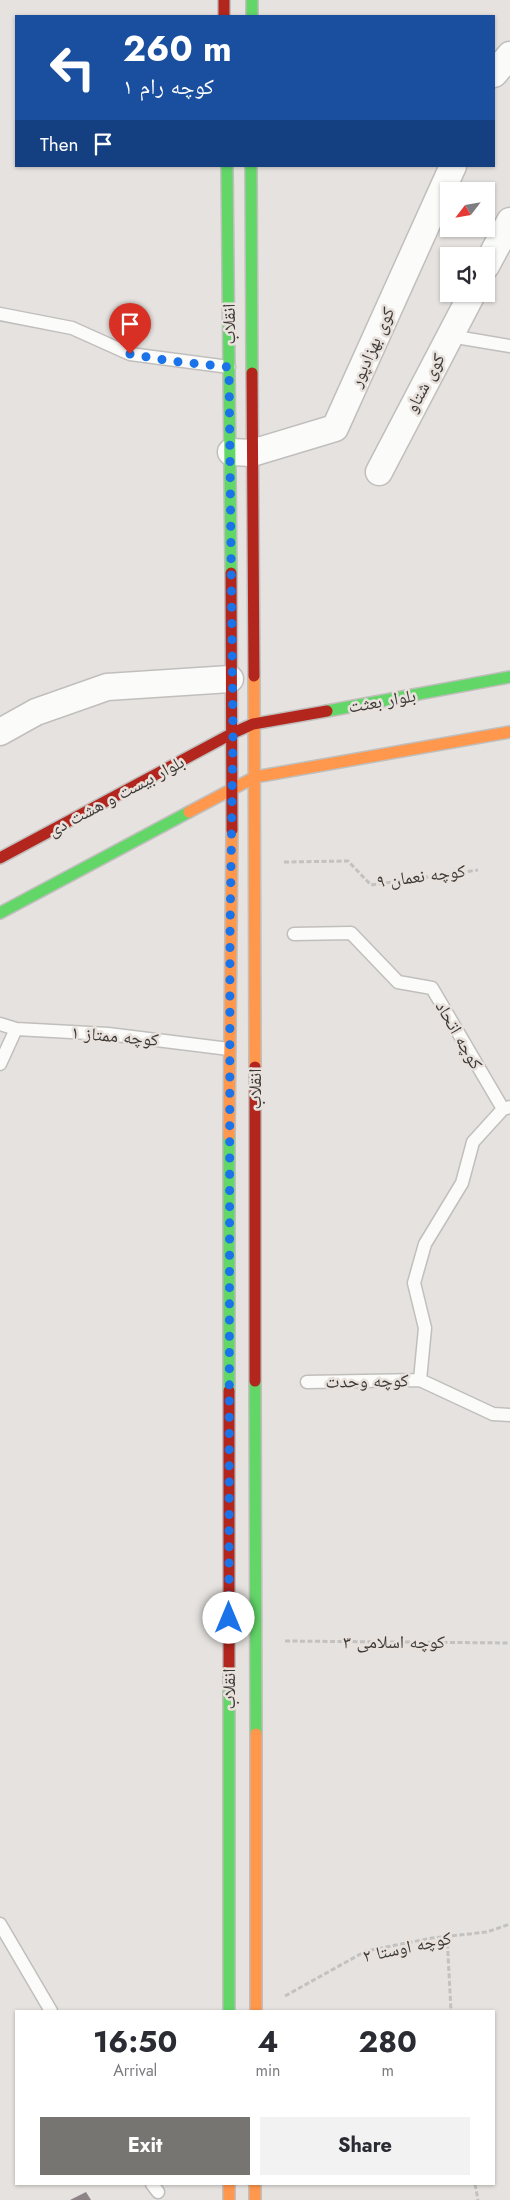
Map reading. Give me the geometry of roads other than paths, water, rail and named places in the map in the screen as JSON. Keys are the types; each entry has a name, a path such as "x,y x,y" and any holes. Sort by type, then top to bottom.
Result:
{"main road":[{"path":"224,0 224,15"},
{"path":"252,0 252,15"},
{"name":"انقلاب","path":"226,167 229,367 241,452 255,777 256,2010"},
{"name":"انقلاب","path":"229,2010 229,1048 233,734 230,679 241,452 251,167"},
{"name":"بلوار بعثت","path":"233,734 254,724 510,677"},
{"path":"0,913 255,777 510,732"},
{"name":"بلوار بیست و هشت دی","path":"0,858 233,734"},
{"path":"229,2185 229,2200"},
{"path":"256,2185 256,2200"}],"street":[{"name":"کوی بهزادپور","path":"241,452 335,428 453,167"},
{"path":"495,249 510,221"},
{"name":"کوی شتاو","path":"379,472 468,302"},
{"path":"0,732 36,712 107,687 230,679"}],"lane":[{"path":"0,314 72,328 130,354 171,361 229,367"},
{"path":"450,336 510,346"},
{"name":"کوچه اتحاد","path":"294,934 351,933 398,982 432,988 507,1108"},
{"name":"کوچه ممتاز ۱","path":"0,1024 16,1029 108,1034 229,1048"},
{"path":"0,1064 16,1029"},
{"path":"420,1380 425,1328 414,1283 424,1244 462,1183 473,1142 507,1108"},
{"name":"کوچه وحدت","path":"307,1382 420,1380 493,1414 510,1415"},
{"path":"0,1924 50,2010"}]}
